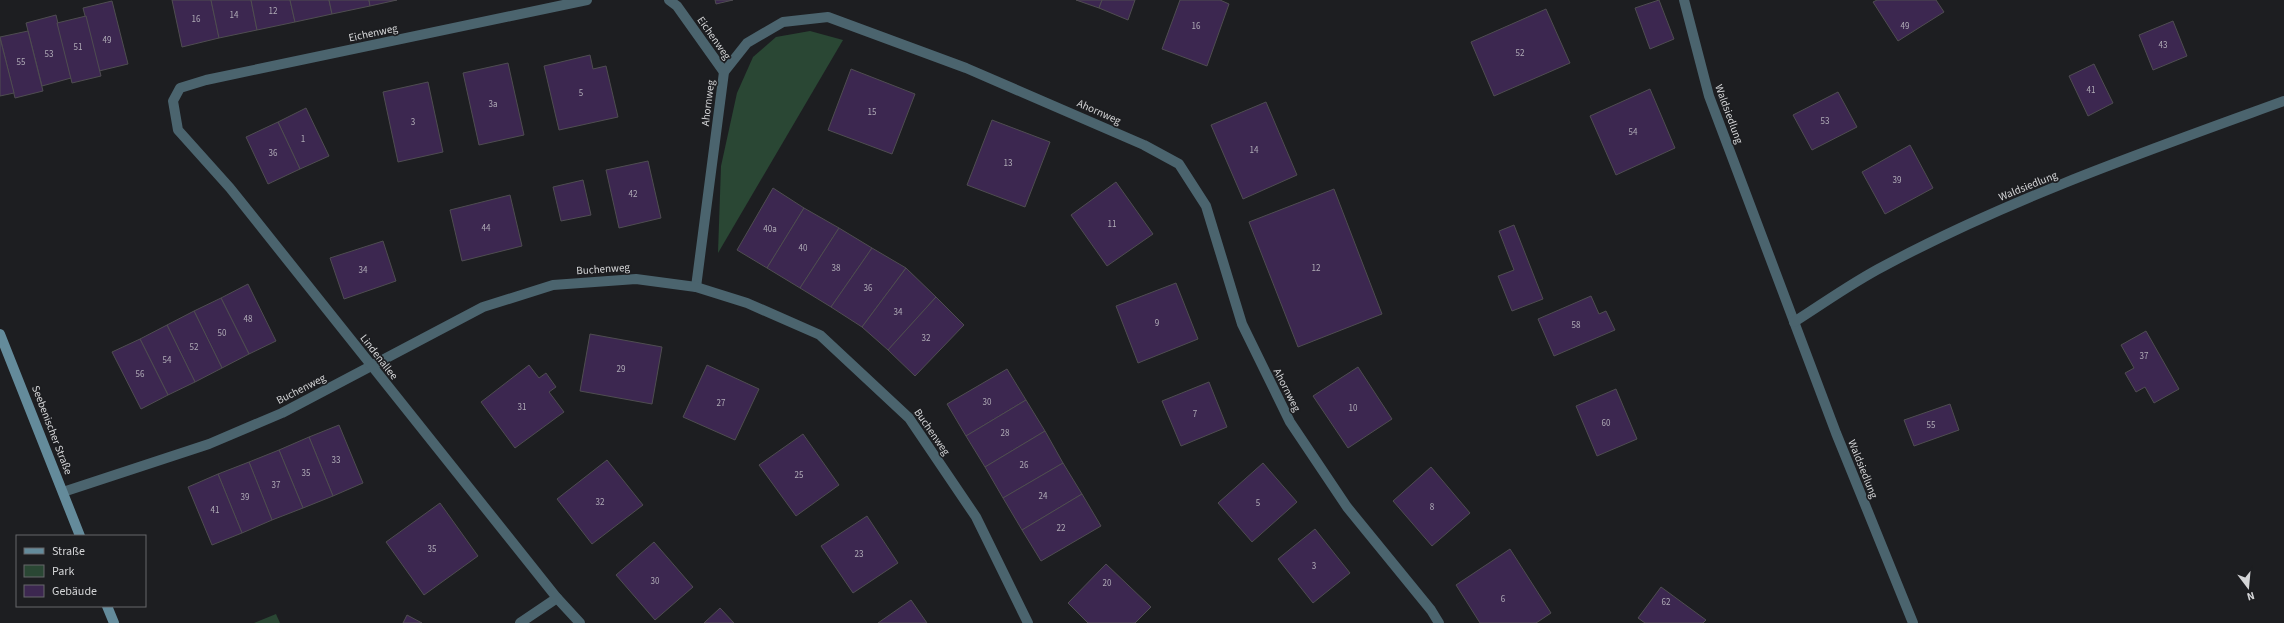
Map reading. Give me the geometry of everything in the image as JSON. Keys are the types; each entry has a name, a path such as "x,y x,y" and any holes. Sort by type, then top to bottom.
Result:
{"main road":[{"name":"Seebenischer Straße","path":"0,334 80,535"},
{"path":"107,607 114,623"}],"street":[{"name":"Eichenweg","path":"173,101 180,88 206,80 587,0"},
{"name":"Eichenweg","path":"669,0 677,6 724,72"},
{"name":"Waldsiedlung","path":"1684,0 1708,96 1836,433 1913,623"},
{"name":"Ahornweg","path":"696,287 724,72 748,43 784,22 828,17 966,68 1144,145 1180,164 1206,206 1242,324 1290,422 1347,507 1431,610 1439,623"},
{"name":"Lindenallee","path":"173,101 178,130 230,188 371,367 557,598 580,623"},
{"name":"Waldsiedlung","path":"1794,322 1883,266 1986,216 2155,148 2284,101"},
{"name":"Buchenweg","path":"63,492 209,444 282,413 483,307 552,285 636,279 696,287 747,303 820,335 909,418 976,517 1028,623"},
{"path":"520,623 557,598"}],"green space":[{"path":"810,31 843,40 718,253 721,166 737,93 753,57 776,37"},
{"path":"276,614 280,623 254,623"}],"building":[{"path":"172,0 211,0 219,38 182,47"},
{"path":"211,0 251,0 257,30 219,38"},
{"path":"251,0 290,0 295,22 257,30"},
{"path":"290,0 329,0 332,14 295,22"},
{"path":"329,0 369,0 370,6 332,14"},
{"path":"369,0 397,0 370,6"},
{"path":"715,0 733,0 716,4"},
{"path":"1076,0 1102,0 1099,8"},
{"path":"1102,0 1135,0 1128,20 1099,8"},
{"path":"1180,0 1220,0 1229,4 1207,66 1162,49"},
{"path":"1659,0 1674,39 1650,49 1635,8"},
{"path":"1877,0 1936,0 1944,12 1898,41 1873,2"},
{"path":"112,1 128,64 99,71 83,8"},
{"path":"1546,9 1570,63 1494,96 1471,42"},
{"path":"56,15 71,78 42,86 26,23"},
{"path":"86,16 101,76 72,83 57,23"},
{"path":"2173,21 2187,56 2153,70 2139,35"},
{"path":"28,31 43,91 15,98 0,37"},
{"path":"0,38 14,93 0,96"},
{"path":"590,55 593,69 606,66 618,117 559,130 544,66"},
{"path":"508,63 524,135 479,145 463,73"},
{"path":"2094,64 2113,103 2088,116 2069,76"},
{"path":"851,69 915,94 892,154 828,130"},
{"path":"428,82 443,152 398,162 383,92"},
{"path":"1650,89 1675,148 1616,175 1590,116"},
{"path":"1838,92 1857,127 1812,150 1793,115"},
{"path":"1266,102 1297,175 1243,199 1211,125"},
{"path":"306,108 329,156 300,169 278,122"},
{"path":"992,120 1050,142 1025,207 967,185"},
{"path":"278,122 300,169 268,184 246,137"},
{"path":"1910,145 1933,188 1885,214 1862,172"},
{"path":"648,161 661,218 619,228 606,170"},
{"path":"583,180 591,215 561,221 553,187"},
{"path":"1116,182 1153,234 1107,266 1071,215"},
{"path":"773,188 804,208 767,268 737,250"},
{"path":"1334,189 1382,314 1298,347 1249,222"},
{"path":"510,195 522,246 462,261 450,210"},
{"path":"804,208 839,228 800,288 767,268"},
{"path":"1514,225 1543,299 1512,311 1498,276 1514,270 1499,231"},
{"path":"839,228 872,248 831,307 800,288"},
{"path":"383,241 396,281 344,299 330,258"},
{"path":"872,248 906,268 862,327 831,307"},
{"path":"906,268 936,297 888,350 862,327"},
{"path":"1176,283 1198,339 1138,363 1116,306"},
{"path":"248,284 276,341 249,354 221,298"},
{"path":"1591,296 1599,314 1606,311 1615,330 1554,356 1538,319"},
{"path":"936,297 964,325 915,376 888,350"},
{"path":"221,298 249,354 222,368 194,311"},
{"path":"194,311 222,368 195,382 167,325"},
{"path":"167,325 195,382 168,395 140,339"},
{"path":"2146,331 2179,389 2154,403 2145,387 2136,392 2125,373 2134,368 2121,345"},
{"path":"590,334 662,347 652,404 580,391"},
{"path":"140,339 168,395 141,409 112,352"},
{"path":"529,365 539,378 546,373 556,387 549,392 564,412 515,448 481,402"},
{"path":"707,365 759,389 735,440 683,417"},
{"path":"1358,367 1392,419 1348,448 1313,396"},
{"path":"1007,369 1026,400 966,436 947,404"},
{"path":"1209,382 1227,427 1181,446 1162,401"},
{"path":"1616,389 1637,439 1597,456 1576,406"},
{"path":"1026,400 1045,431 985,467 966,436"},
{"path":"1950,404 1959,430 1914,446 1904,420"},
{"path":"339,425 363,483 333,496 309,437"},
{"path":"1045,431 1063,463 1003,498 985,467"},
{"path":"803,434 839,485 796,516 759,465"},
{"path":"309,437 333,496 303,508 279,450"},
{"path":"279,450 303,508 272,520 249,462"},
{"path":"607,460 643,505 592,544 557,499"},
{"path":"249,462 272,520 242,533 218,474"},
{"path":"1063,463 1082,494 1022,530 1003,498"},
{"path":"1263,463 1297,502 1252,542 1218,503"},
{"path":"1431,467 1470,513 1432,546 1393,501"},
{"path":"218,474 242,533 212,545 188,487"},
{"path":"1082,494 1101,526 1041,561 1022,530"},
{"path":"440,503 478,556 424,595 386,542"},
{"path":"867,516 898,563 853,593 821,546"},
{"path":"1315,529 1350,573 1313,603 1278,559"},
{"path":"654,542 693,587 655,620 616,575"},
{"path":"1510,549 1551,613 1536,623 1480,623 1456,585"},
{"path":"1106,564 1151,607 1135,623 1088,623 1068,603"},
{"path":"1661,587 1706,620 1703,623 1645,623 1638,618"},
{"path":"911,600 927,623 878,623"},
{"path":"720,608 734,623 704,623"},
{"path":"407,615 422,623 403,623"}]}
